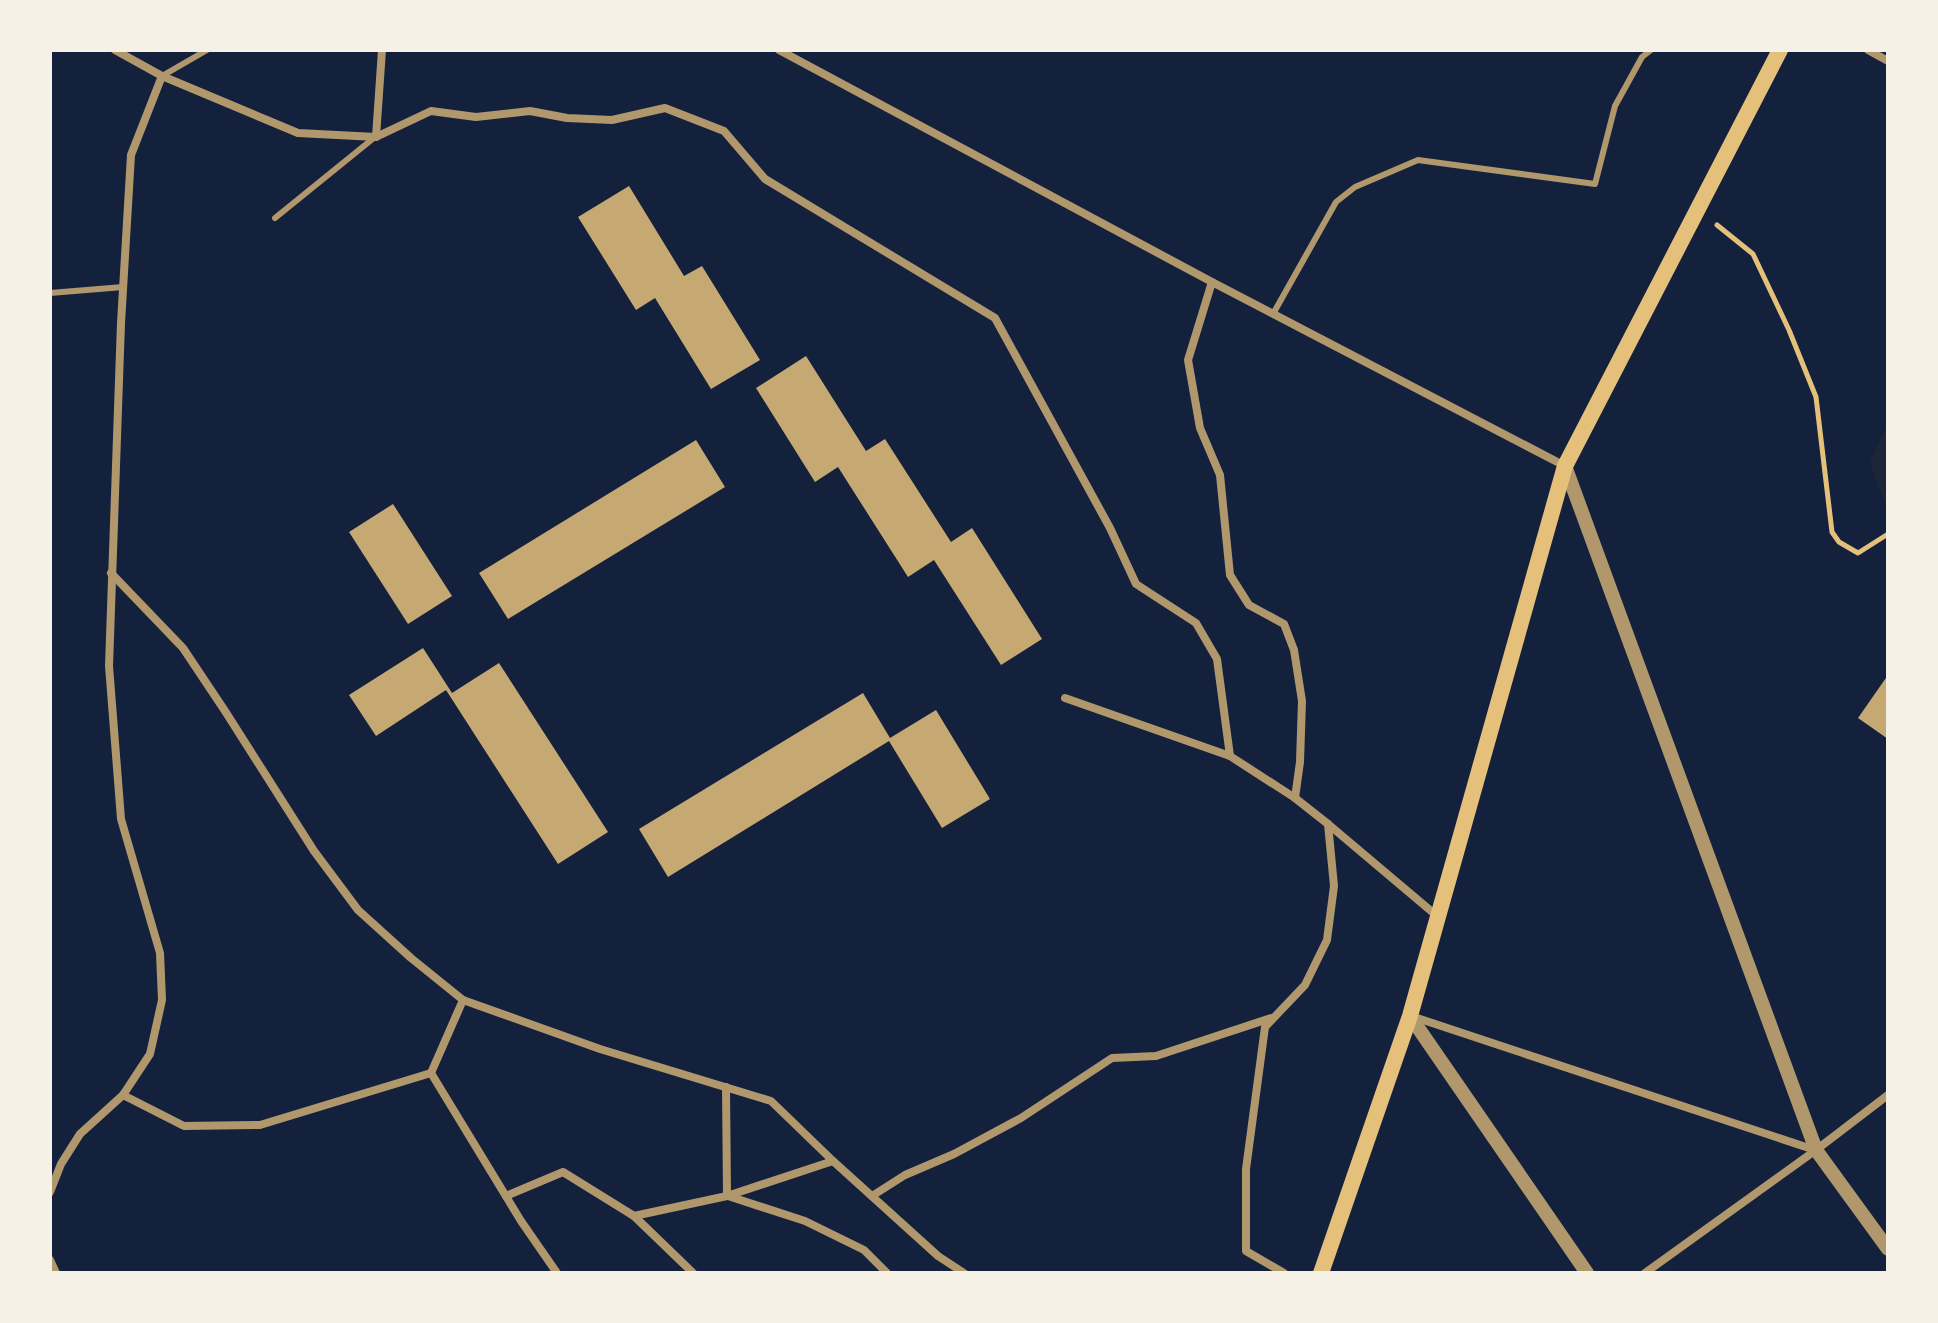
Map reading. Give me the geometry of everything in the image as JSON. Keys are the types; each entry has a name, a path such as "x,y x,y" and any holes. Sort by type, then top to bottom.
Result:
{"main road":[{"path":"1321,1273 1410,1016 1565,466 1780,50"}],"street":[{"path":"115,50 162,76 298,133 376,137 431,111 476,117 530,111 567,118 612,120 665,108 724,131 765,179 995,318 1104,515 1136,584 1196,623 1217,659 1230,756"},
{"path":"376,137 382,50"},
{"path":"779,50 1212,282 1565,466 1816,1150 1888,1249"},
{"path":"1868,50 1888,61"},
{"path":"50,1192 61,1164 80,1134 123,1095 150,1054 162,1000 160,953 121,819 109,666 131,155 162,76"},
{"path":"1212,282 1188,360 1200,428 1220,475 1230,575 1249,605 1284,624 1294,650 1302,701 1295,798"},
{"path":"111,573 183,648 314,851 358,910 411,958 463,1000 600,1049 771,1101 938,1256 964,1273"},
{"path":"1065,698 1230,756 1295,798 1437,916"},
{"path":"1284,1273 1246,1251 1246,1169 1265,1027 1305,985 1327,940 1334,886 1328,824"},
{"path":"123,1095 184,1126 260,1125 431,1073 463,1000"},
{"path":"872,1196 905,1175 954,1154 1021,1118 1112,1058 1156,1056 1275,1016"},
{"path":"1410,1016 1816,1150"},
{"path":"1410,1016 1587,1273"},
{"path":"431,1073 521,1221 557,1273"},
{"path":"726,1087 727,1196"},
{"path":"1645,1273 1888,1095"},
{"path":"634,1216 727,1196 833,1161"},
{"path":"506,1196 563,1172 634,1216 693,1273"},
{"path":"727,1196 805,1221 864,1250 887,1273"},
{"path":"50,1260 56,1273"}],"lane":[{"path":"162,76 207,50"},
{"path":"1273,314 1336,202 1355,187 1418,160 1595,184 1615,106 1642,57 1651,50"},
{"path":"275,218 376,137"},
{"path":"50,293 123,287"}],"path":[{"path":"1697,210 1753,254 1789,330 1816,397 1832,532 1839,542 1858,553 1888,534"}],"shaded area":[{"path":"1888,422 1888,512 1870,463"}],"building":[{"path":"629,186 684,276 702,266 760,360 711,389 655,298 636,310 578,217"},
{"path":"806,356 866,451 885,439 951,542 972,528 1042,639 1001,665 934,560 908,577 838,467 815,482 756,388"},
{"path":"696,440 725,487 508,619 479,573"},
{"path":"393,504 452,596 408,624 349,532"},
{"path":"423,648 452,693 499,663 608,832 558,864 446,690 376,736 349,695"},
{"path":"1888,675 1888,739 1858,718"},
{"path":"863,693 890,738 936,710 990,799 942,828 889,741 668,877 639,829"}]}
